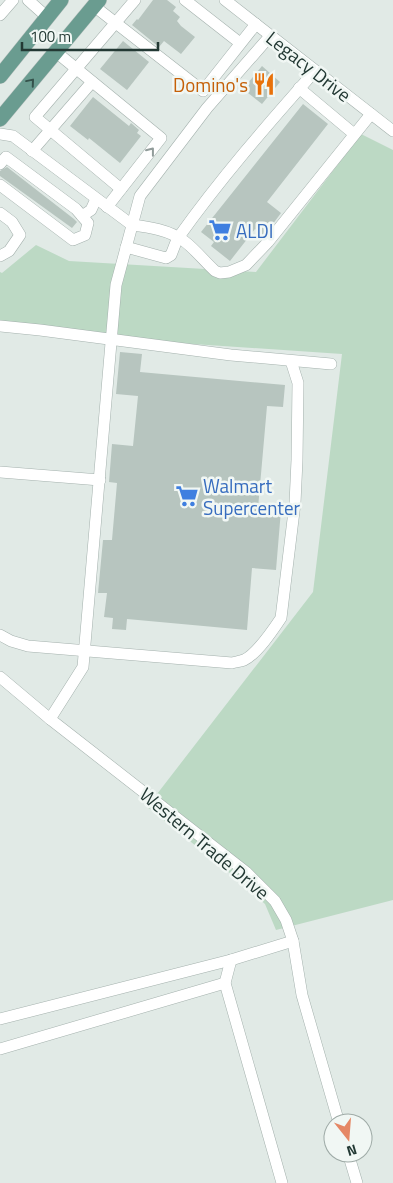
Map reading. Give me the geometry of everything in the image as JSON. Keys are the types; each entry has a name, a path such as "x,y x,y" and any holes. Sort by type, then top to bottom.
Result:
{"main road":[{"path":"0,76 61,0"},
{"path":"0,119 96,3"},
{"path":"0,66 14,59"}],"street":[{"path":"0,15 13,0"},
{"path":"28,0 47,17"},
{"path":"121,189 36,117 135,0"},
{"path":"185,0 240,43"},
{"name":"Legacy Drive","path":"225,0 393,132"},
{"path":"96,3 116,23 203,91 256,24"},
{"path":"50,719 82,667 116,285 140,196 207,108 270,36"},
{"path":"56,52 161,138 107,207"},
{"path":"126,247 166,258 171,254 178,238 250,144 315,71"},
{"path":"32,150 92,82"},
{"path":"299,88 354,134"},
{"path":"0,134 12,136 132,225 146,226 186,243 214,271 220,273 229,272 246,265 268,242 371,114"},
{"path":"0,185 73,240 85,235 88,223 76,209 3,160 19,141"},
{"path":"82,216 91,210 96,199"},
{"path":"0,213 12,222 20,235 9,251 0,256"},
{"path":"0,326 231,356 331,364"},
{"path":"0,635 11,641 28,646 232,663 245,660 272,631 281,618 295,503 298,383 291,361"},
{"path":"0,472 100,480"},
{"name":"Western Trade Drive","path":"0,677 50,719 246,872 275,901 286,920 293,941 302,995 337,1113"},
{"path":"0,1019 231,960 293,941"},
{"path":"231,960 225,983 282,1183"},
{"path":"0,1049 225,983"},
{"path":"351,1163 357,1183"}],"green space":[{"path":"361,134 393,150 393,900 276,930 265,904 240,881 147,807 313,592 342,354 0,331 0,272 2,273 36,245 69,261 256,272"}],"building":[{"path":"153,0 167,0 176,7 173,11 180,17 177,21 195,37 181,54 164,41 159,47 132,25"},
{"path":"123,41 149,62 127,90 100,69"},
{"path":"262,66 280,82 262,104 243,89"},
{"path":"93,97 129,126 131,123 139,130 137,133 141,136 120,163 89,138 88,140 70,126"},
{"path":"303,104 328,124 267,202 281,213 264,236 255,229 230,261 211,246 214,242 201,232"},
{"path":"7,167 74,219 77,222 72,228 0,176 0,171"},
{"name":"Walmart Supercenter","path":"120,352 142,354 140,372 285,385 283,407 267,406 258,508 281,510 276,570 252,568 247,630 127,619 126,630 112,629 113,618 104,617 107,593 98,593 103,540 112,540 117,483 109,482 112,444 133,446 138,396 116,394"}],"place":[{"name":"Domino's","path":"264,84"},
{"name":"ALDI","path":"220,230"},
{"name":"Walmart Supercenter","path":"187,496"}]}
